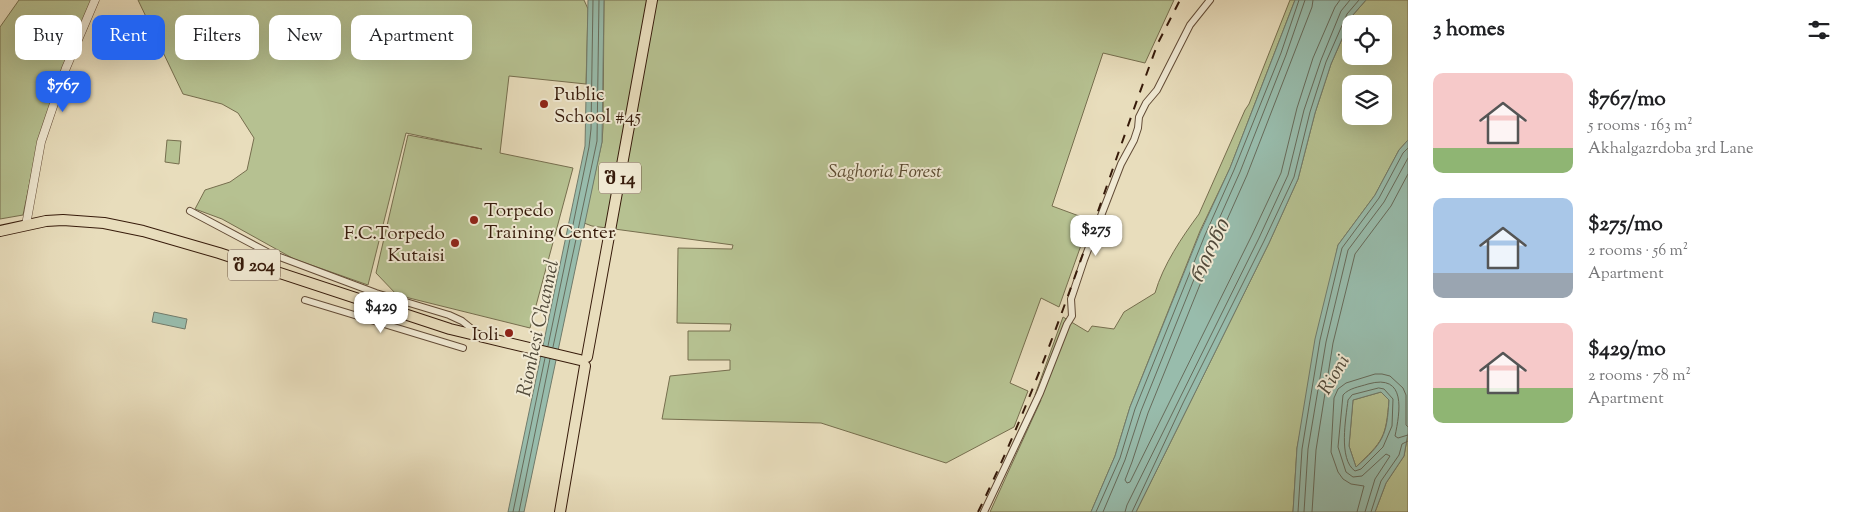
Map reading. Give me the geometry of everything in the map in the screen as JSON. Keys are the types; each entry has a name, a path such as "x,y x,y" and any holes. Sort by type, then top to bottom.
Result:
{"main road":[{"name":"შ 14","path":"584,361 652,0"},
{"name":"შ 204","path":"0,231 63,220 104,223 143,231 171,238 379,307 477,336 584,361"},
{"path":"560,512 584,361"}],"street":[{"path":"26,225 40,142 66,68 95,0"},
{"path":"984,512 1040,393 1072,316 1071,298 1121,164 1134,140 1139,118 1190,25 1210,0"},
{"path":"190,211 269,253 376,293 449,315 471,328 477,336"},
{"path":"306,300 463,348"}],"green space":[{"path":"19,0 92,0 82,28 82,15 15,15 15,60 71,60 33,167 23,215 0,219 0,27"},
{"path":"138,0 584,0 588,9 586,84 509,76 500,153 573,168 530,328 397,295 376,273 408,135 482,149 406,133 368,285 294,259 222,219 195,209 205,190 230,182 247,170 254,138 238,113 222,104 183,94 165,56 165,15 145,15"},
{"name":"Saghoria Forest","path":"604,0 1174,0 1145,63 1103,53 1052,206 1090,220 1059,307 1041,298 1010,383 1028,391 1014,427 946,463 821,423 662,419 670,376 730,370 730,360 688,360 688,331 730,331 731,324 677,323 678,248 732,249 733,245 592,226 584,223 602,142"},
{"path":"1290,0 1295,0 1230,168 1200,231 1130,407 1115,456 1091,512 990,512 1041,400 1035,395 1063,317 1088,332 1092,326 1114,329 1124,312 1155,293 1168,262 1199,214 1249,104"},
{"path":"1366,0 1408,0 1408,140 1399,150 1375,195 1338,245 1297,448 1293,512 1136,512 1269,243 1298,179 1315,113 1331,64 1342,39 1342,65 1392,65 1392,15 1353,15"},
{"path":"167,140 181,141 179,164 165,162"},
{"path":"1381,392 1389,400 1384,431 1378,444 1356,467 1349,446 1353,400"},
{"path":"1408,433 1408,512 1375,512 1386,483 1404,456"}],"water":[{"path":"588,0 604,0 602,142 524,512 508,512 585,146"},
{"name":"რიონი","path":"1295,0 1366,0 1353,15 1342,15 1342,39 1331,64 1315,113 1298,179 1269,243 1136,512 1091,512 1115,456 1130,407 1200,233 1230,168"},
{"name":"Rioni","path":"1408,140 1408,433 1404,456 1386,483 1375,512 1293,512 1297,448 1315,339 1338,245 1375,195 1399,150","holes":["1381,392 1389,400 1387,422 1382,438 1378,445 1356,467 1349,446 1353,400"]},
{"path":"154,312 187,319 185,329 152,322"}],"railway":[{"path":"978,512 1029,398 1074,280 1158,43 1180,0"}],"place":[{"name":"Public School #45","path":"544,104"},
{"name":"Torpedo Training Center","path":"474,220"},
{"name":"F.C.Torpedo Kutaisi","path":"455,243"},
{"name":"Ioli","path":"509,333"}],"water label":[{"name":"Rionhesi Channel","path":"537,328"}]}
